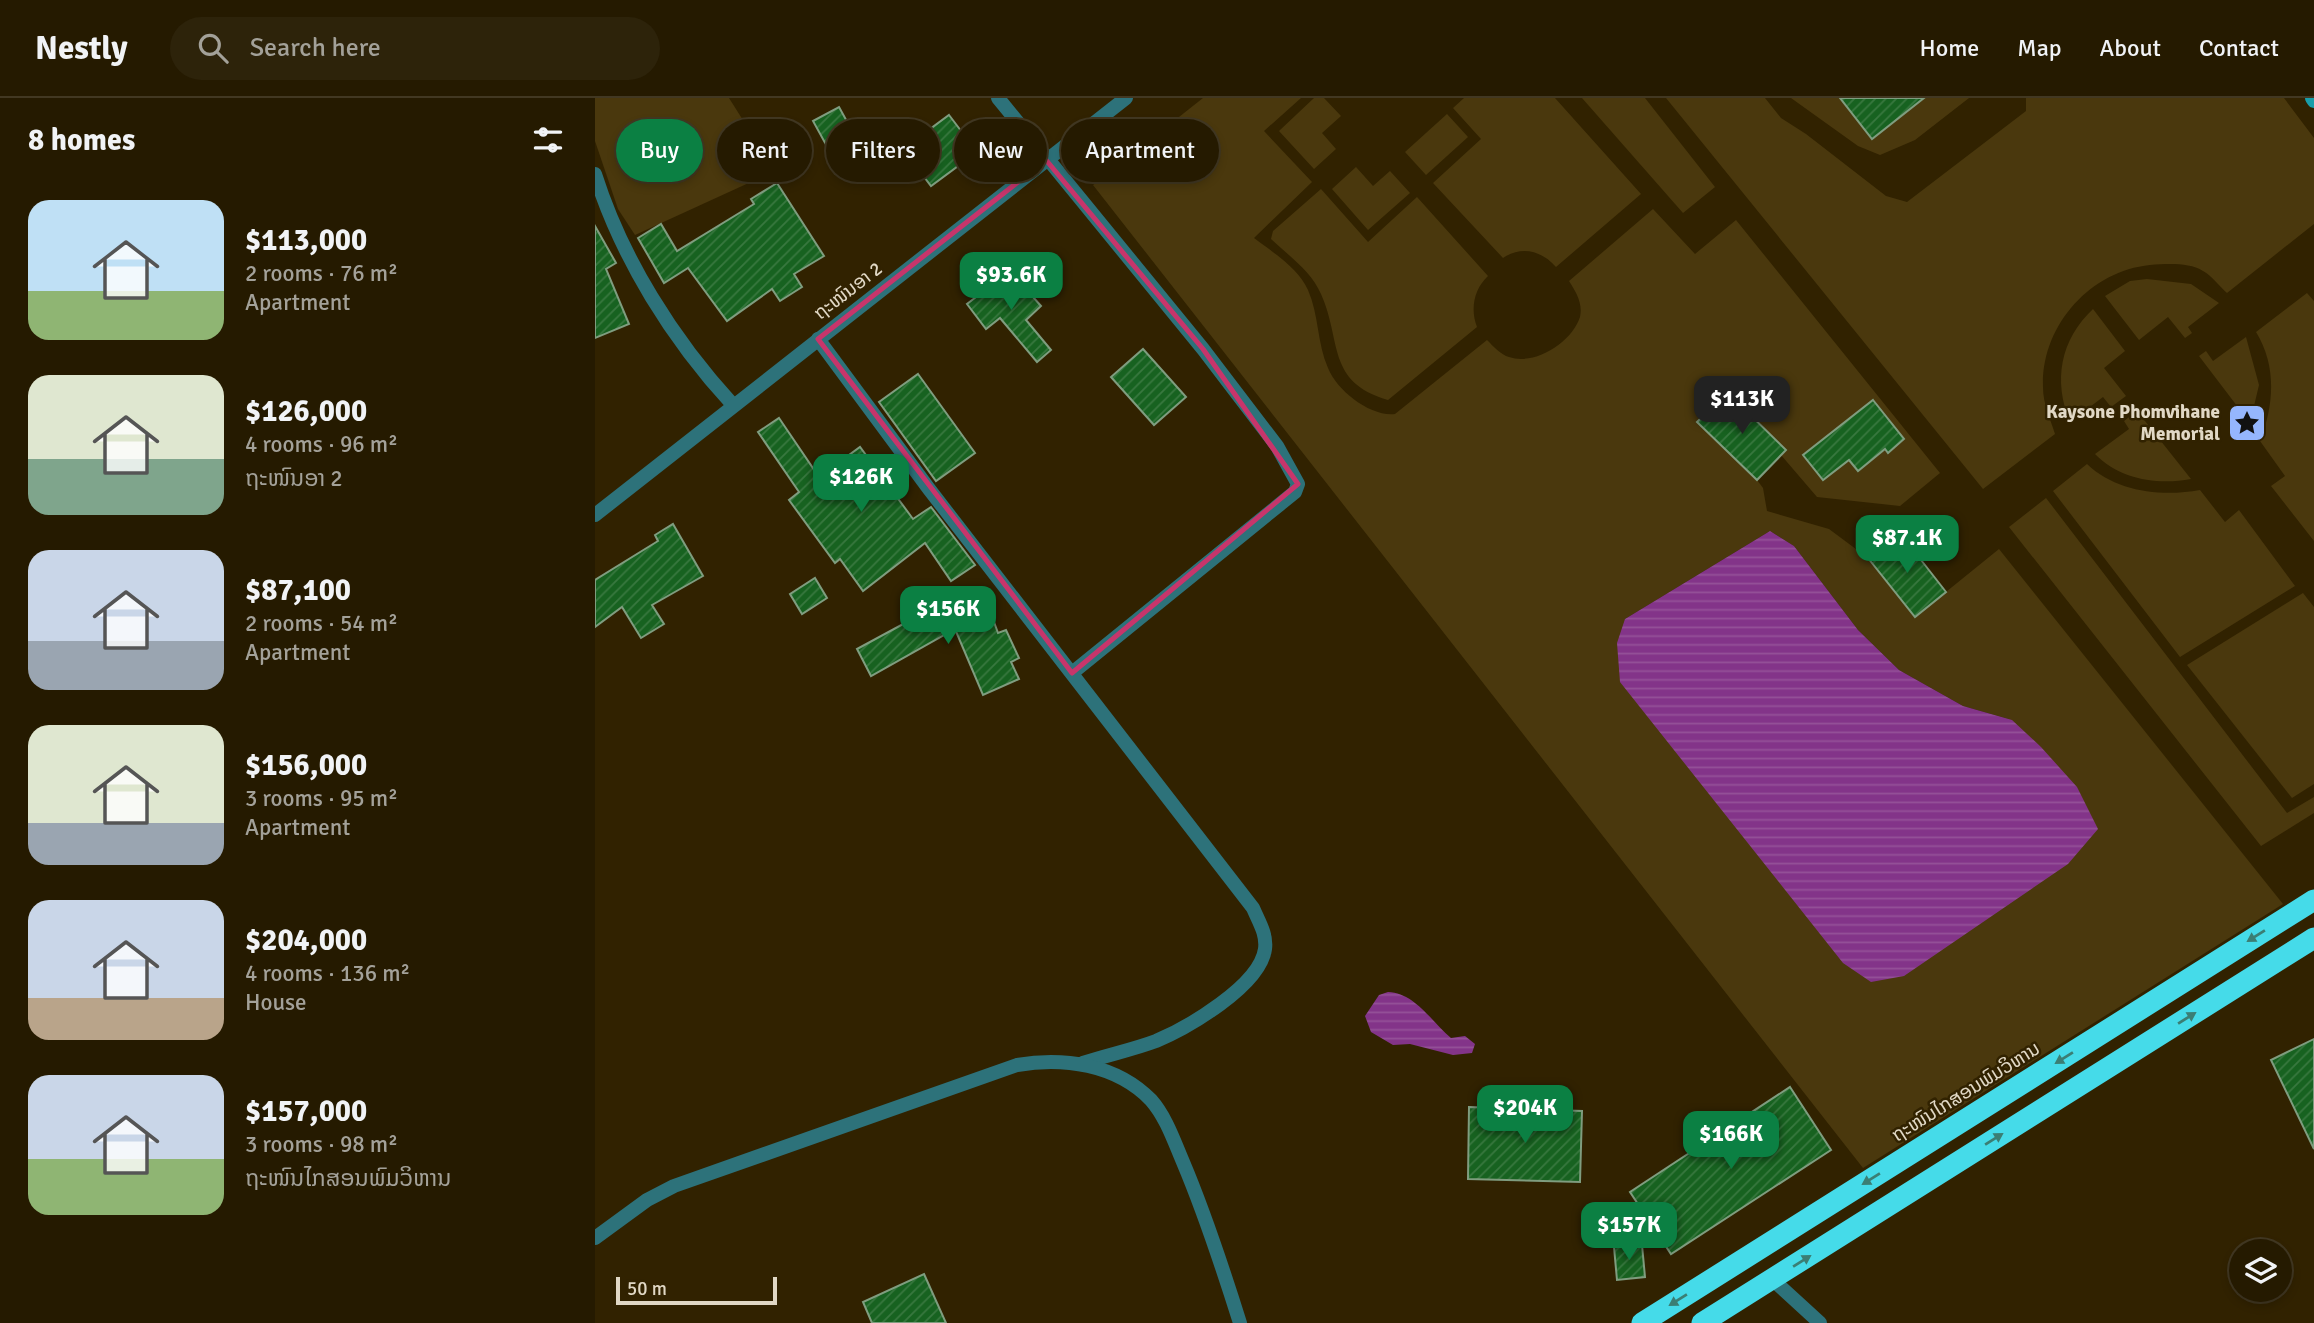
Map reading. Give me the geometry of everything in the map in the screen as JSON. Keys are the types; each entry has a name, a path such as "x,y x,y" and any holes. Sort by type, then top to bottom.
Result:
{"highway":[{"name":"ຖະໜົນໄກສອນພົມວິຫານ","path":"1642,1323 2314,900"},
{"path":"1702,1323 2314,938"}],"street":[{"path":"997,98 1014,119"},
{"name":"ຖະໜົນອາ 2","path":"1047,159 1126,98"},
{"path":"1047,161 1203,349 1277,446 1298,484 1295,492 1072,673"},
{"path":"595,174 608,215 638,274 702,371 733,405"},
{"name":"ຖະໜົນອາ 2","path":"595,515 1018,182"},
{"path":"595,1238 647,1200 674,1186 1017,1065 1039,1061 1083,1063 1155,1041 1230,996 1252,977 1261,963 1265,933 1253,908 818,339"},
{"path":"1083,1063 1136,1088 1151,1101 1167,1123 1200,1205 1240,1323"},
{"path":"1772,1279 1820,1323"}],"highlighted area":[{"path":"1046,160 1203,349 1298,484 1072,673 818,339"}],"shaded area":[{"path":"595,98 729,98 742,119 717,119 717,182 751,182 635,235 618,209 595,141"},
{"path":"1203,98 1301,98 1264,131 1312,182 1254,238 1284,261 1304,282 1314,309 1324,358 1332,377 1356,401 1386,414 1395,414 1487,340 1503,354 1519,359 1541,355 1561,343 1576,326 1581,312 1578,298 1569,281 1653,209 1695,254 1736,220 1940,473 1900,506 1817,497 1781,455 1786,450 1727,392 1698,422 1757,480 1763,488 1767,511 1829,529 1868,558 1915,617 1999,549 2283,904 1863,1168 1093,185 1097,182 1219,182 1219,119 1176,119","holes":["1770,531 1794,546 1858,630 1899,670 1963,706 2012,720 1625,619"]},
{"path":"1314,98 1324,98 1341,116 1322,133 1336,149 1314,169 1279,131"},
{"path":"1464,98 1555,98 1641,194 1556,267 1544,257 1531,252 1517,252 1503,258 1433,183 1481,139 1453,108"},
{"path":"1582,98 1645,98 1715,187 1683,213"},
{"path":"1666,98 1765,98 1781,118 1886,196 1907,202 2026,111 2026,98 2284,98 2314,138 2314,224 2227,293 2197,268 2170,264 2128,269 2089,290 2073,305 2060,323 2050,343 2045,364 2044,399 2055,434 1983,489"},
{"path":"1791,98 1840,98 1872,139 1924,98 1969,98 1915,140 1880,155 1858,146"},
{"path":"1447,114 1468,137 1426,175 1405,152"},
{"path":"1356,167 1373,186 1390,171 1410,193 1368,230 1332,189"},
{"path":"1321,189 1368,242 1417,197 1488,276 1479,287 1475,300 1477,327 1388,400 1368,392 1345,371 1317,286 1299,264 1271,239 1273,231"},
{"path":"2147,279 2191,284 2219,303 2188,327 2192,333 2185,338 2168,317 2139,340 2105,296 2130,281"},
{"path":"2307,293 2314,301 2314,541 2271,486 2285,476 2260,441 2268,414 2271,386 2267,358 2256,332"},
{"path":"2093,309 2125,351 2104,368 2126,396 2111,407 2103,397 2070,422 2062,391 2063,362 2073,334"},
{"path":"2246,337 2259,385 2250,423 2199,356 2206,351 2213,361"},
{"path":"2137,411 2191,479 2153,481 2128,475 2105,463 2095,454 2129,429 2124,421"},
{"path":"2087,464 2112,481 2140,490 2170,493 2200,490 2225,522 2239,510 2295,586 2180,657 2053,491"},
{"path":"2046,498 2287,813 2314,797 2314,813 2261,846 2009,527"},
{"path":"1770,531 1794,546 1858,630 1899,670 1963,706 2012,720 2077,787 2098,829 2068,864 1904,976 1871,982 1843,963 1620,682 1617,643 1625,619"},
{"path":"2303,593 2314,607 2314,784 2292,798 2187,665"},
{"path":"1388,992 1406,997 1415,1003 1451,1038 1465,1036 1475,1044 1472,1053 1453,1055 1410,1044 1393,1045 1371,1032 1365,1016 1379,995"}],"building":[{"path":"1840,98 1924,98 1872,139"},
{"path":"839,107 846,119 826,119 826,145 813,121"},
{"path":"949,115 954,122 954,169 940,179 940,122"},
{"path":"777,183 824,256 794,274 802,287 780,301 772,289 727,321 688,268 664,283 638,238 661,224 677,251 754,204 751,199"},
{"path":"595,226 616,263 606,269 629,324 595,338"},
{"path":"1010,271 1041,306 1026,320 1051,350 1037,362 1000,318 986,329 967,304"},
{"path":"1143,349 1186,397 1154,425 1111,377"},
{"path":"918,374 975,453 936,481 879,402"},
{"path":"1727,392 1786,450 1757,480 1697,422"},
{"path":"1873,400 1904,439 1888,453 1885,449 1858,471 1849,460 1823,480 1803,455"},
{"path":"779,418 819,477 860,447 913,519 931,507 975,565 951,581 925,543 863,591 840,559 835,563 789,500 799,492 758,432"},
{"path":"673,524 703,576 652,605 664,624 641,638 622,607 595,627 595,580 658,541 655,535"},
{"path":"1900,533 1946,592 1915,617 1868,558"},
{"path":"815,578 827,598 802,614 790,594"},
{"path":"953,597 973,631 994,622 998,633 1006,630 1019,658 1011,662 1019,679 983,695 955,629 871,676 857,649 905,623 906,626"},
{"path":"2314,1039 2314,1149 2271,1060"},
{"path":"1790,1087 1831,1150 1671,1254 1630,1192"},
{"path":"1469,1107 1582,1111 1580,1182 1468,1179"},
{"path":"1642,1245 1645,1277 1617,1280 1614,1247"},
{"path":"924,1274 946,1323 872,1323 863,1302"}],"place":[{"name":"Kaysone Phomvihane Memorial","path":"2247,423"}]}
